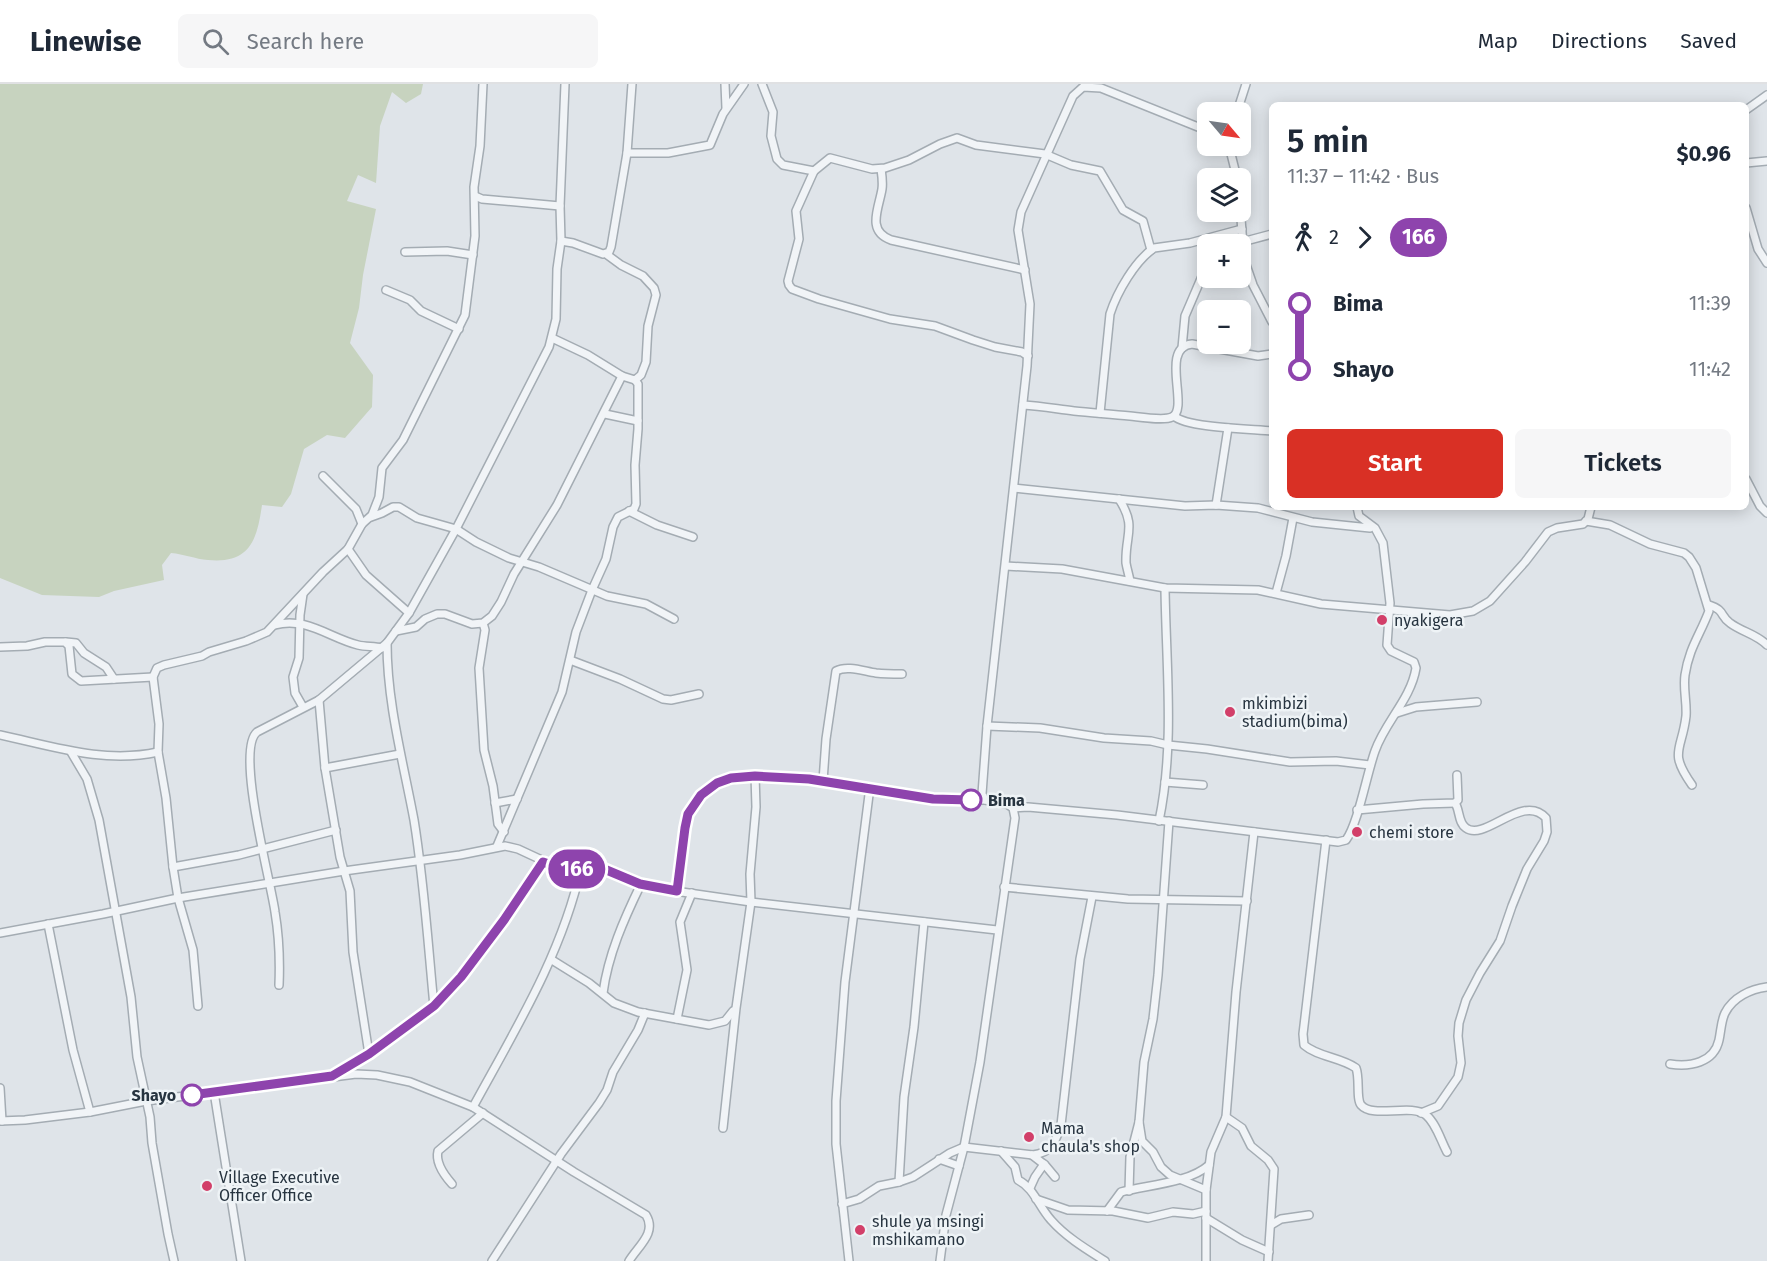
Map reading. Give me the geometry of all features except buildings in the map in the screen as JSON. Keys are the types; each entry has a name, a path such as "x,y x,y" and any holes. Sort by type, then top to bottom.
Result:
{"street":[{"path":"198,1006 193,950 178,898 173,867 166,798 158,752 159,724 153,677 157,668 164,665 201,656 267,632 323,572 348,549 362,524 370,516 379,497 382,468 403,440 465,315 476,221 474,196 483,84"},
{"path":"279,986 278,935 270,884 261,850 250,762 250,740 257,732 319,700 384,646 396,631 409,613 456,529 549,347 556,320 557,268 561,241 560,206 565,84"},
{"path":"606,254 611,247 627,153 632,84"},
{"path":"725,84 726,108"},
{"path":"627,153 668,153 710,145 726,108 744,84"},
{"path":"762,84 773,112 771,136 777,159 783,165 814,171"},
{"path":"1240,102 1246,84"},
{"path":"985,800 982,794 987,726 1028,356 1030,304 1018,222 1028,193 1073,96 1082,85 1101,88 1197,127"},
{"path":"1749,108 1767,95"},
{"path":"1028,356 1022,352 995,347 935,326 890,319 792,289 788,281 799,239 796,211 814,171 830,158 872,170 881,169 909,160 957,138 976,145 1046,154 1071,165 1100,171 1124,210 1143,221 1151,250"},
{"path":"1749,163 1767,161"},
{"path":"881,169 882,185 875,226 883,236 891,240 1025,270"},
{"path":"474,196 482,199 560,206"},
{"path":"1749,218 1758,249 1767,263"},
{"path":"1241,222 1242,234"},
{"path":"1100,413 1112,307 1124,283 1151,250 1190,243 1242,229"},
{"path":"1251,243 1269,236"},
{"path":"561,241 573,243 598,254 606,254 643,276 654,288 655,302 648,326 646,362 641,375 635,380"},
{"path":"405,252 447,251 473,255"},
{"path":"1251,282 1269,316"},
{"path":"1023,405 1155,418 1174,416 1178,408 1176,372 1182,348 1185,316 1197,288"},
{"path":"386,291 406,297 421,311 459,329"},
{"path":"497,846 560,698 576,632 606,559 611,532 616,520 636,504 635,465 639,386 635,380 622,376 588,355 552,338"},
{"path":"1182,348 1192,344 1258,356 1269,354"},
{"path":"396,631 416,627 425,619 440,613 472,624 483,623 492,616 557,505 605,414 622,376"},
{"path":"605,414 638,421"},
{"path":"1174,416 1183,421 1228,428 1269,431"},
{"path":"1216,505 1228,428"},
{"path":"323,476 356,509 362,524"},
{"path":"1749,485 1760,506 1767,513"},
{"path":"1014,488 1185,506 1216,505 1258,508 1293,518 1375,528"},
{"path":"1119,499 1128,514 1130,524 1126,561 1130,581"},
{"path":"370,516 399,507 417,518 456,529 494,552 539,567 607,596 646,604 674,619"},
{"path":"677,891 685,828 688,814 695,802 717,783 731,778 755,776 870,787 933,799 985,800 1007,804 1013,808 1028,807 1117,815 1338,842 1347,838 1381,736 1397,712 1416,668 1414,662 1391,651 1388,647 1387,631 1390,610 1383,543 1375,528 1359,516 1358,510"},
{"path":"1006,566 1062,569 1165,588 1242,588 1276,593 1321,604 1449,615 1473,611 1494,596 1548,532 1557,528 1579,526 1586,521 1590,510"},
{"path":"629,511 657,525 693,537"},
{"path":"1276,593 1293,518"},
{"path":"1586,521 1610,525 1650,544 1684,553 1696,568 1709,605 1708,614 1690,652 1684,690 1686,718 1677,750 1679,764 1692,785"},
{"path":"348,549 366,575 409,613"},
{"path":"1159,821 1168,745 1165,588"},
{"path":"303,594 299,624 299,658 293,677 295,693 303,707"},
{"path":"1709,605 1721,611 1728,622 1757,636 1767,645"},
{"path":"275,625 283,622 299,624 324,630 357,645 384,646"},
{"path":"483,623 485,630 479,668 484,750 498,824 504,832"},
{"path":"0,647 52,642 76,643 84,653 103,664 114,679"},
{"path":"66,642 69,645 70,665 75,678 87,681 153,677"},
{"path":"384,646 399,754 420,860 434,1006"},
{"path":"570,660 613,676 663,699 671,700 699,694"},
{"path":"823,781 826,739 836,671 853,669 902,674"},
{"path":"319,700 325,768 344,871 350,891 353,952 369,1054"},
{"path":"1397,712 1416,707 1477,702"},
{"path":"987,726 1040,728 1104,738 1151,741 1290,762 1336,761 1370,765"},
{"path":"0,735 71,752 139,756 158,752"},
{"path":"71,752 83,770 99,820 131,997 137,1057 174,1261"},
{"path":"325,768 399,754"},
{"path":"1326,840 1303,1034 1304,1045 1356,1068 1360,1101 1364,1107 1372,1110 1421,1113 1438,1106 1456,1083 1460,1071 1459,1023 1466,1000 1500,941 1527,869 1547,832 1546,818 1539,813 1530,812 1513,814 1480,830 1470,831 1462,825 1455,803 1458,800 1457,775"},
{"path":"723,1128 736,1008 751,902 750,874 756,807 755,776"},
{"path":"1165,782 1203,785"},
{"path":"849,1261 835,1122 841,1026 870,787"},
{"path":"495,803 516,799"},
{"path":"1357,810 1455,803"},
{"path":"940,1261 946,1215 960,1166 983,1040 997,930 1015,818 1013,808"},
{"path":"1129,1191 1130,1157 1138,1122 1144,1062 1156,997 1169,821"},
{"path":"173,867 261,850 336,830"},
{"path":"1206,1261 1206,1190 1213,1146 1226,1117 1236,992 1254,832"},
{"path":"0,933 178,898 460,855 497,846 518,849 543,862 566,870 597,866 640,884 692,894 997,930"},
{"path":"332,1076 369,1054 434,1006 461,977 504,920 543,862"},
{"path":"473,1107 552,960 573,903 581,868"},
{"path":"603,993 619,931 640,884"},
{"path":"1004,887 1092,897 1247,901"},
{"path":"677,1019 687,970 680,922 692,894"},
{"path":"842,1204 859,1198 879,1186 899,1182 916,1175 939,1159 964,1147 1032,1155 1043,1154 1051,1148 1061,1125 1080,959 1092,897"},
{"path":"899,1182 904,1105 924,922"},
{"path":"48,924 73,1050 90,1112"},
{"path":"552,960 603,993 617,1005 645,1013 709,1025 725,1021 736,1008"},
{"path":"1670,1064 1689,1066 1708,1058 1717,1046 1724,1016 1730,1006 1749,991 1767,987"},
{"path":"492,1261 557,1161 599,1103 645,1013"},
{"path":"0,1088 1,1121 90,1112 146,1101 332,1076 376,1075 410,1082 473,1107 646,1215 650,1223 648,1235 629,1261"},
{"path":"214,1092 241,1261"},
{"path":"452,1184 442,1172 437,1156 438,1151 483,1113"},
{"path":"1421,1113 1429,1119 1447,1152"},
{"path":"1226,1117 1242,1128 1251,1146 1274,1168 1268,1261"},
{"path":"1138,1122 1143,1144 1153,1152 1161,1167 1170,1175 1206,1190"},
{"path":"1001,1152 1015,1167 1018,1180 1030,1188 1053,1223 1084,1248 1105,1261"},
{"path":"1032,1155 1055,1177"},
{"path":"939,1159 960,1166"},
{"path":"1030,1188 1044,1164"},
{"path":"1107,1211 1120,1193 1199,1174 1209,1165"},
{"path":"1036,1199 1068,1210 1107,1211 1148,1218 1173,1212 1206,1214 1242,1240 1269,1252"},
{"path":"1271,1225 1281,1219 1309,1215"}],"green space":[{"path":"0,84 423,84 421,94 406,103 392,92 380,126 376,183 358,175 347,201 376,209 359,308 350,343 373,375 372,407 345,438 327,435 304,449 291,494 282,507 262,505 254,539 242,554 222,560 208,560 171,553 162,565 164,580 114,591 99,597 42,595 0,578"}],"bus line":[{"name":"166","path":"192,1095 332,1076 369,1054 434,1006 445,995 504,920 543,862 566,870 597,866 640,884 677,891 688,814 701,795 717,783 742,776 809,779 870,787 933,799 971,800"}],"place":[{"name":"nyakigera","path":"1382,620"},
{"name":"mkimbizi stadium(bima)","path":"1230,712"},
{"name":"Bima","path":"971,800"},
{"name":"chemi store","path":"1357,832"},
{"name":"Shayo","path":"192,1095"},
{"name":"Mama chaula's shop","path":"1029,1137"},
{"name":"Village Executive Officer Office","path":"207,1186"},
{"name":"shule ya msingi mshikamano","path":"860,1230"}]}
